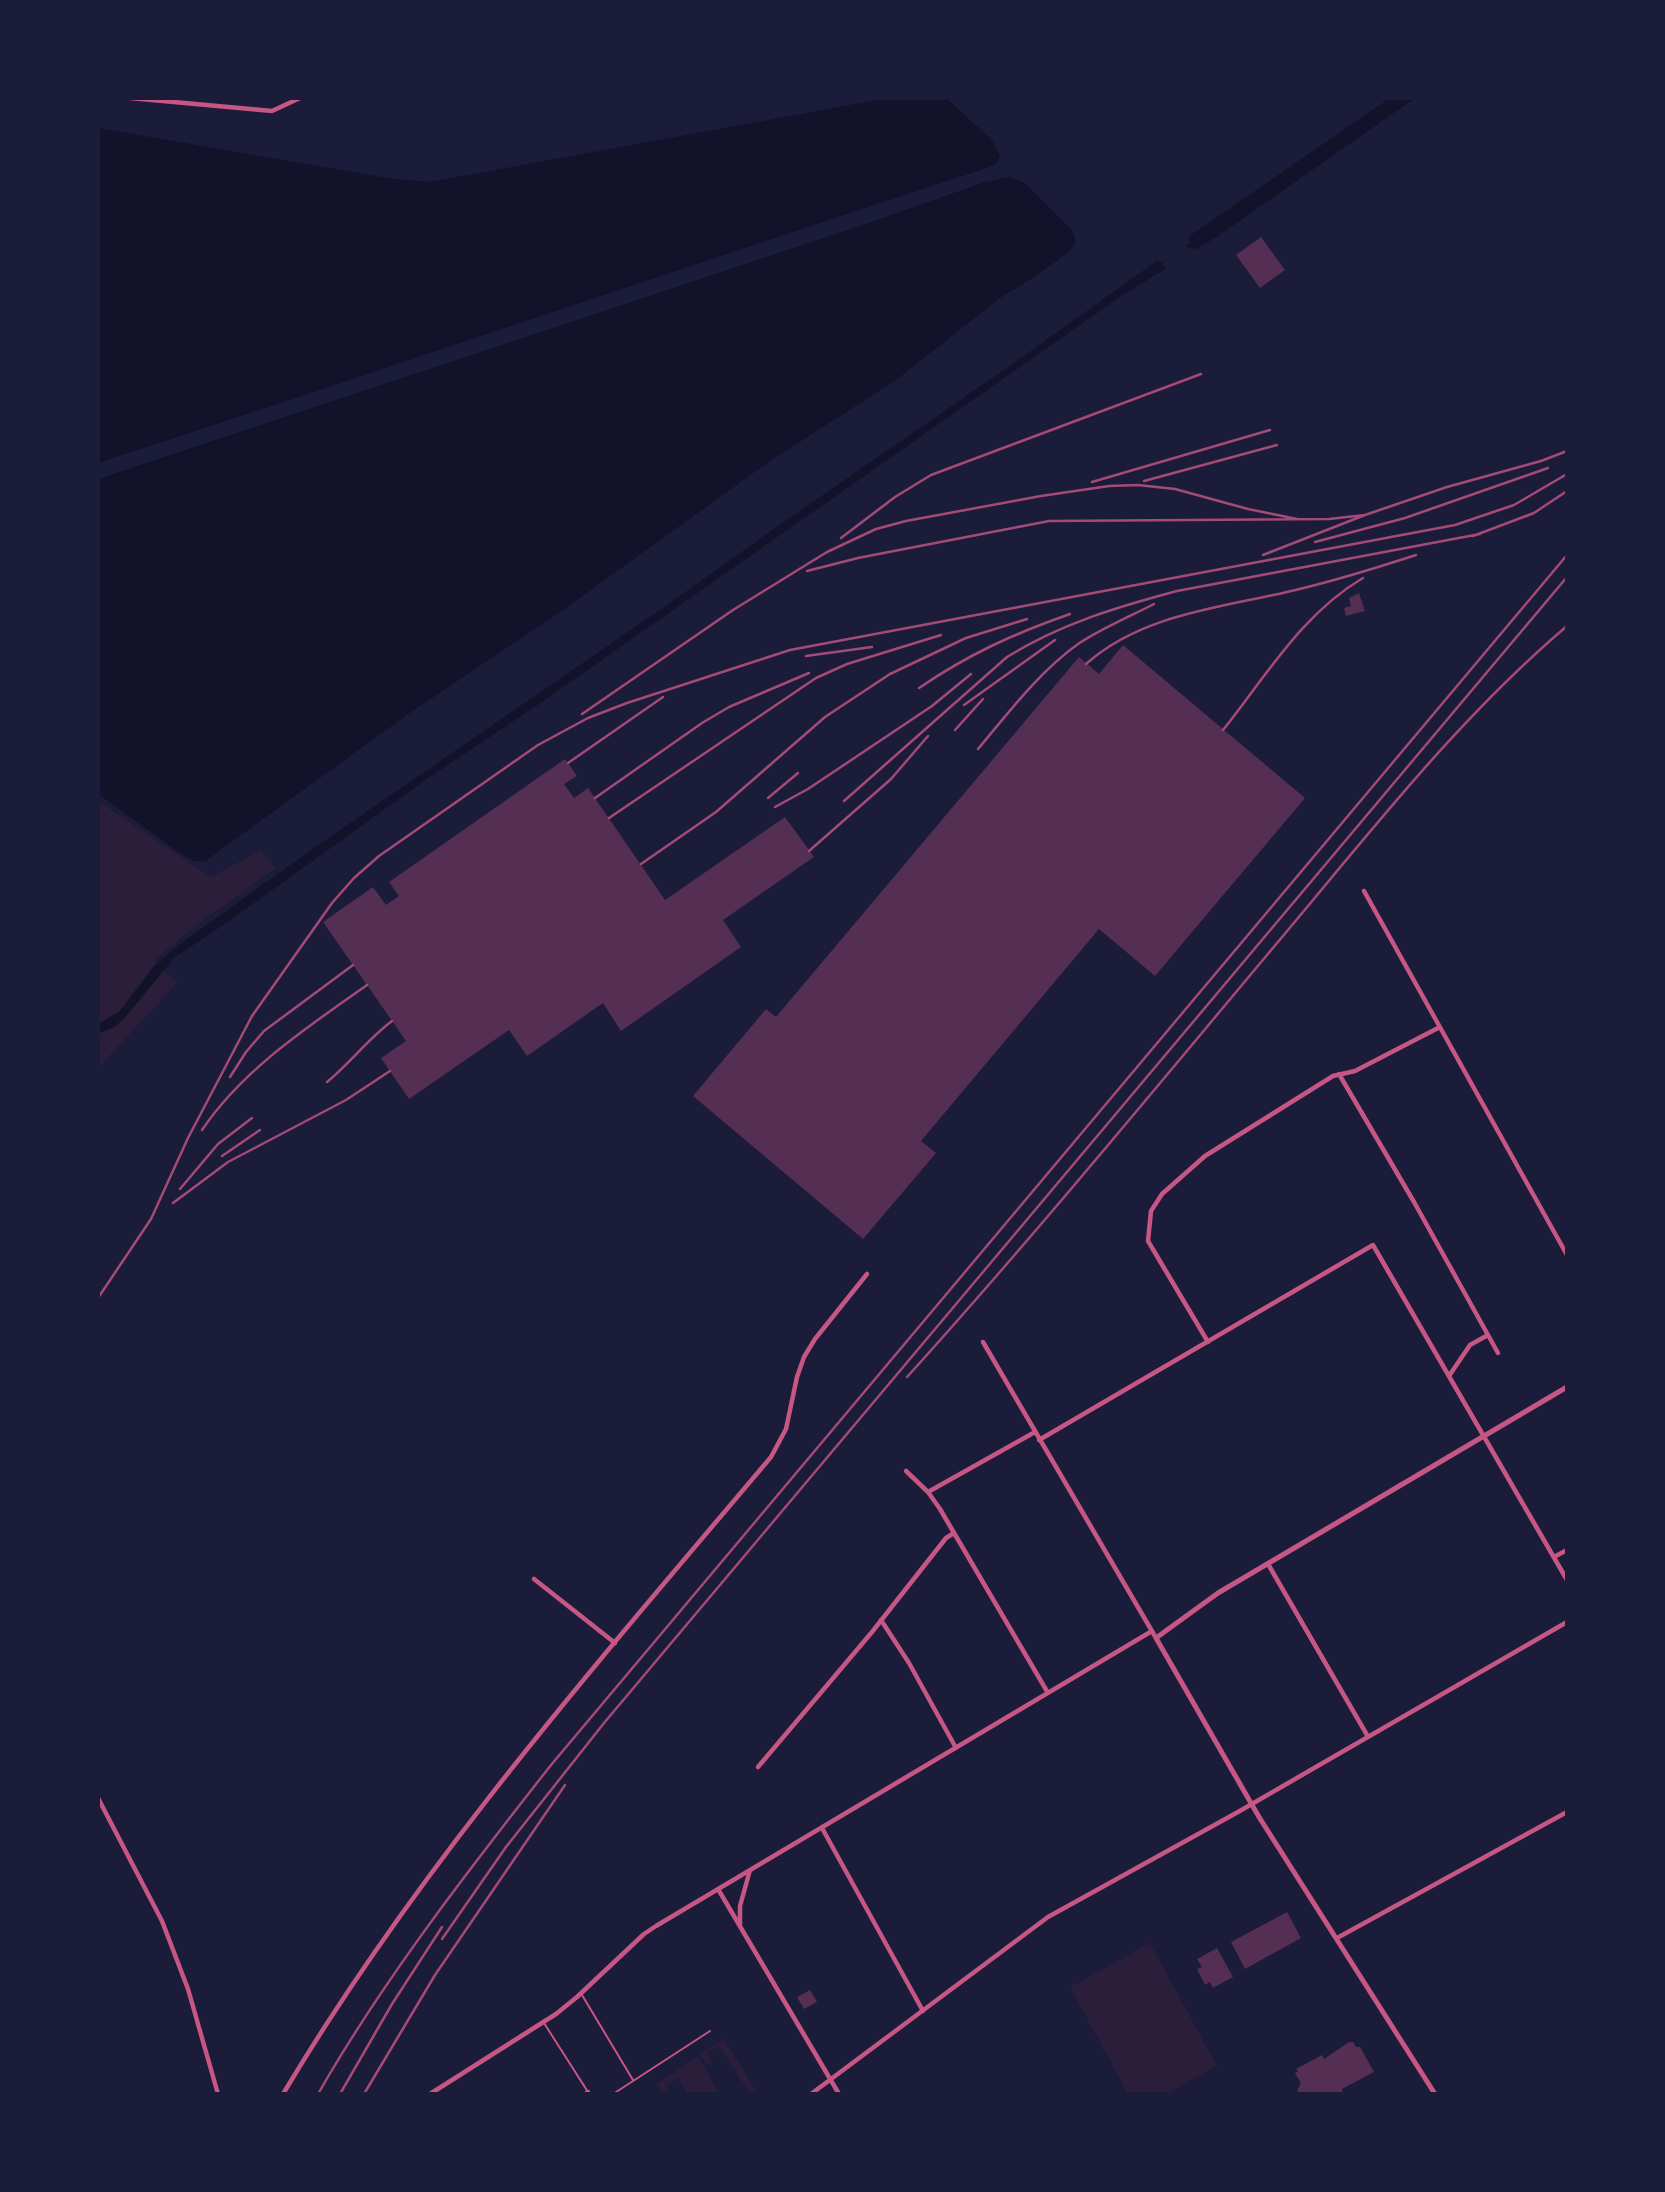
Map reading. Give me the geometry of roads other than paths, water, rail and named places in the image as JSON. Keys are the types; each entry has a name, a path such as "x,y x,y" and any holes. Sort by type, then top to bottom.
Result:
{"street":[{"path":"130,98 272,111 300,98"},
{"path":"1364,891 1567,1255"},
{"path":"1208,1342 1149,1241 1152,1210 1162,1194 1205,1156 1333,1076 1355,1070 1440,1027"},
{"path":"1339,1074 1415,1202 1498,1353"},
{"path":"1039,1440 1373,1245 1567,1580"},
{"path":"283,2094 395,1923 487,1802 615,1643 771,1457 786,1429 804,1357 815,1339 867,1274"},
{"path":"1449,1376 1470,1345 1488,1335"},
{"path":"984,1342 1252,1804 1436,2094"},
{"path":"1156,1638 1201,1604 1567,1387"},
{"path":"928,1492 1035,1432"},
{"path":"906,1471 928,1492 1048,1693"},
{"path":"758,1767 946,1538 954,1533"},
{"path":"1554,1557 1567,1550"},
{"path":"1268,1564 1367,1735"},
{"path":"534,1578 615,1643"},
{"path":"881,1620 909,1663 956,1748"},
{"path":"811,2094 1048,1917 1252,1804 1367,1735 1567,1622"},
{"path":"430,2094 544,2022 582,1994 643,1934 1152,1631"},
{"path":"98,1798 162,1922 188,1989 218,2094"},
{"path":"1337,1938 1567,1812"},
{"path":"822,1828 923,2011"},
{"path":"740,1926 740,1906 750,1870"},
{"path":"718,1889 839,2094"}],"lane":[{"path":"582,1994 634,2082"},
{"path":"544,2022 588,2093"},
{"path":"613,2094 709,2031"}],"railway":[{"path":"841,538 895,497 931,475 1201,374"},
{"path":"1092,482 1270,430"},
{"path":"1144,481 1277,445"},
{"path":"1263,555 1365,515 1567,451"},
{"path":"1315,542 1405,518 1548,468"},
{"path":"98,1298 151,1219 188,1138 252,1016 332,903 354,878 379,856 538,745 588,718 627,703 790,650 1455,525 1514,505 1567,474"},
{"path":"582,714 733,610 827,552 876,529 1041,496 1109,486 1138,485 1175,489 1297,519"},
{"path":"1473,536 1534,513 1567,491"},
{"path":"807,571 858,558 1049,521 1329,519 1365,515"},
{"path":"844,801 1007,657 1068,626 1177,591 1480,534"},
{"path":"1086,664 1108,647 1156,624 1208,609 1320,584 1416,555"},
{"path":"318,2094 399,1967 551,1765 1567,555"},
{"path":"442,1939 506,1847 604,1723 1567,577"},
{"path":"1223,730 1304,627 1342,592 1363,578"},
{"path":"978,749 1025,693 1064,655 1096,633 1154,604"},
{"path":"919,688 992,646 1070,614"},
{"path":"641,864 716,812 825,717 890,674 966,638 1027,619"},
{"path":"907,1377 1052,1211 1421,772 1491,696 1567,626"},
{"path":"609,818 816,678 847,664 941,635"},
{"path":"964,705 1055,640"},
{"path":"806,656 872,647"},
{"path":"595,798 729,707 809,673"},
{"path":"775,807 808,789 932,706 971,674"},
{"path":"568,763 663,697"},
{"path":"955,730 983,699"},
{"path":"809,851 891,779 928,736"},
{"path":"768,798 798,773"},
{"path":"230,1077 264,1031 353,965"},
{"path":"202,1130 218,1108 257,1068 367,985"},
{"path":"327,1082 392,1021"},
{"path":"173,1203 228,1162 346,1100 390,1071"},
{"path":"180,1189 218,1144 252,1118"},
{"path":"222,1156 260,1130"},
{"path":"364,2094 435,1975 565,1785"},
{"path":"340,2094 392,2004 442,1927"}]}
